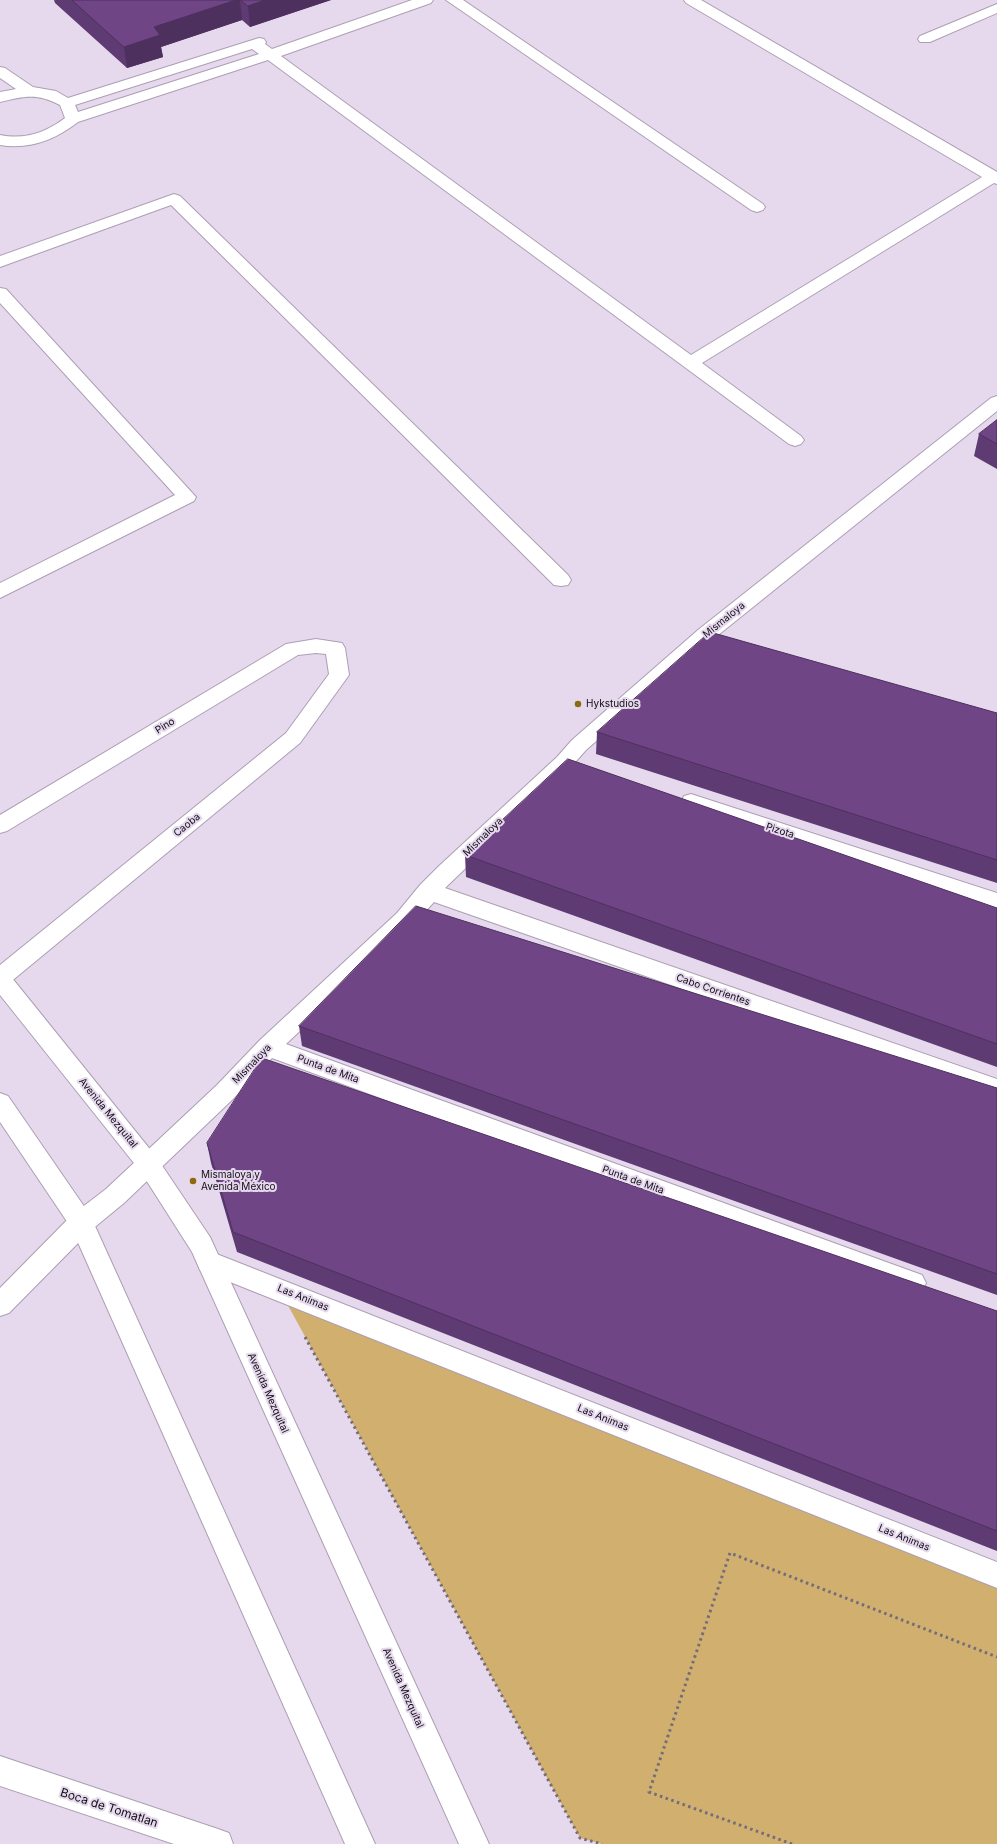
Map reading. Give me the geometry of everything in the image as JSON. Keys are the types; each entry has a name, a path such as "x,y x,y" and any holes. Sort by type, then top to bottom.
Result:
{"street":[{"path":"1,141 22,142 43,138 60,130 73,119 270,55 426,0"},
{"path":"453,0 757,207"},
{"path":"689,364 995,178 691,0"},
{"path":"925,40 997,8"},
{"path":"67,103 262,41 270,55 689,364 795,440"},
{"path":"0,71 29,91"},
{"path":"0,97 29,91 51,94 67,103 73,119"},
{"path":"0,262 174,199 561,580"},
{"path":"0,292 187,497 0,591"},
{"name":"Mismaloya","path":"0,1305 81,1223 115,1196 149,1165 225,1092 268,1047 404,919 428,891 564,762 579,745 706,635 994,407"},
{"path":"706,635 728,642"},
{"name":"Pino","path":"0,825 293,649 316,646 335,648"},
{"name":"Caoba","path":"0,979 293,738 339,674 335,648"},
{"path":"564,762 587,769"},
{"name":"Pizota","path":"670,796 997,901"},
{"name":"Cabo Corrientes","path":"428,891 997,1089"},
{"name":"Avenida Mezquital","path":"0,979 149,1165 201,1245 474,1844"},
{"name":"Punta de Mita","path":"268,1047 930,1289"},
{"path":"0,1103 81,1223 360,1844"},
{"name":"Las Animas","path":"209,1262 997,1575"},
{"name":"Boca de Tomatlan","path":"0,1771 218,1844"}],"path":[{"path":"304,1335 580,1838 602,1844"},
{"path":"792,1844 649,1792 730,1553 997,1657"}],"shaded area":[{"path":"285,1300 997,1584 997,1844 602,1844 580,1838"}],"building":[{"path":"72,0 236,0 154,27 160,35 124,47"},
{"path":"241,0 265,0 248,6"},
{"path":"997,420 997,444 979,434"},
{"path":"710,632 997,713 997,860 597,732"},
{"path":"568,759 997,908 997,1044 465,855"},
{"path":"416,906 997,1088 997,1274 299,1026"},
{"path":"262,1058 997,1311 997,1531 233,1232 207,1143"}],"place":[{"name":"Hykstudios","path":"578,704"},
{"name":"Mismaloya y Avenida México","path":"193,1181"}]}
